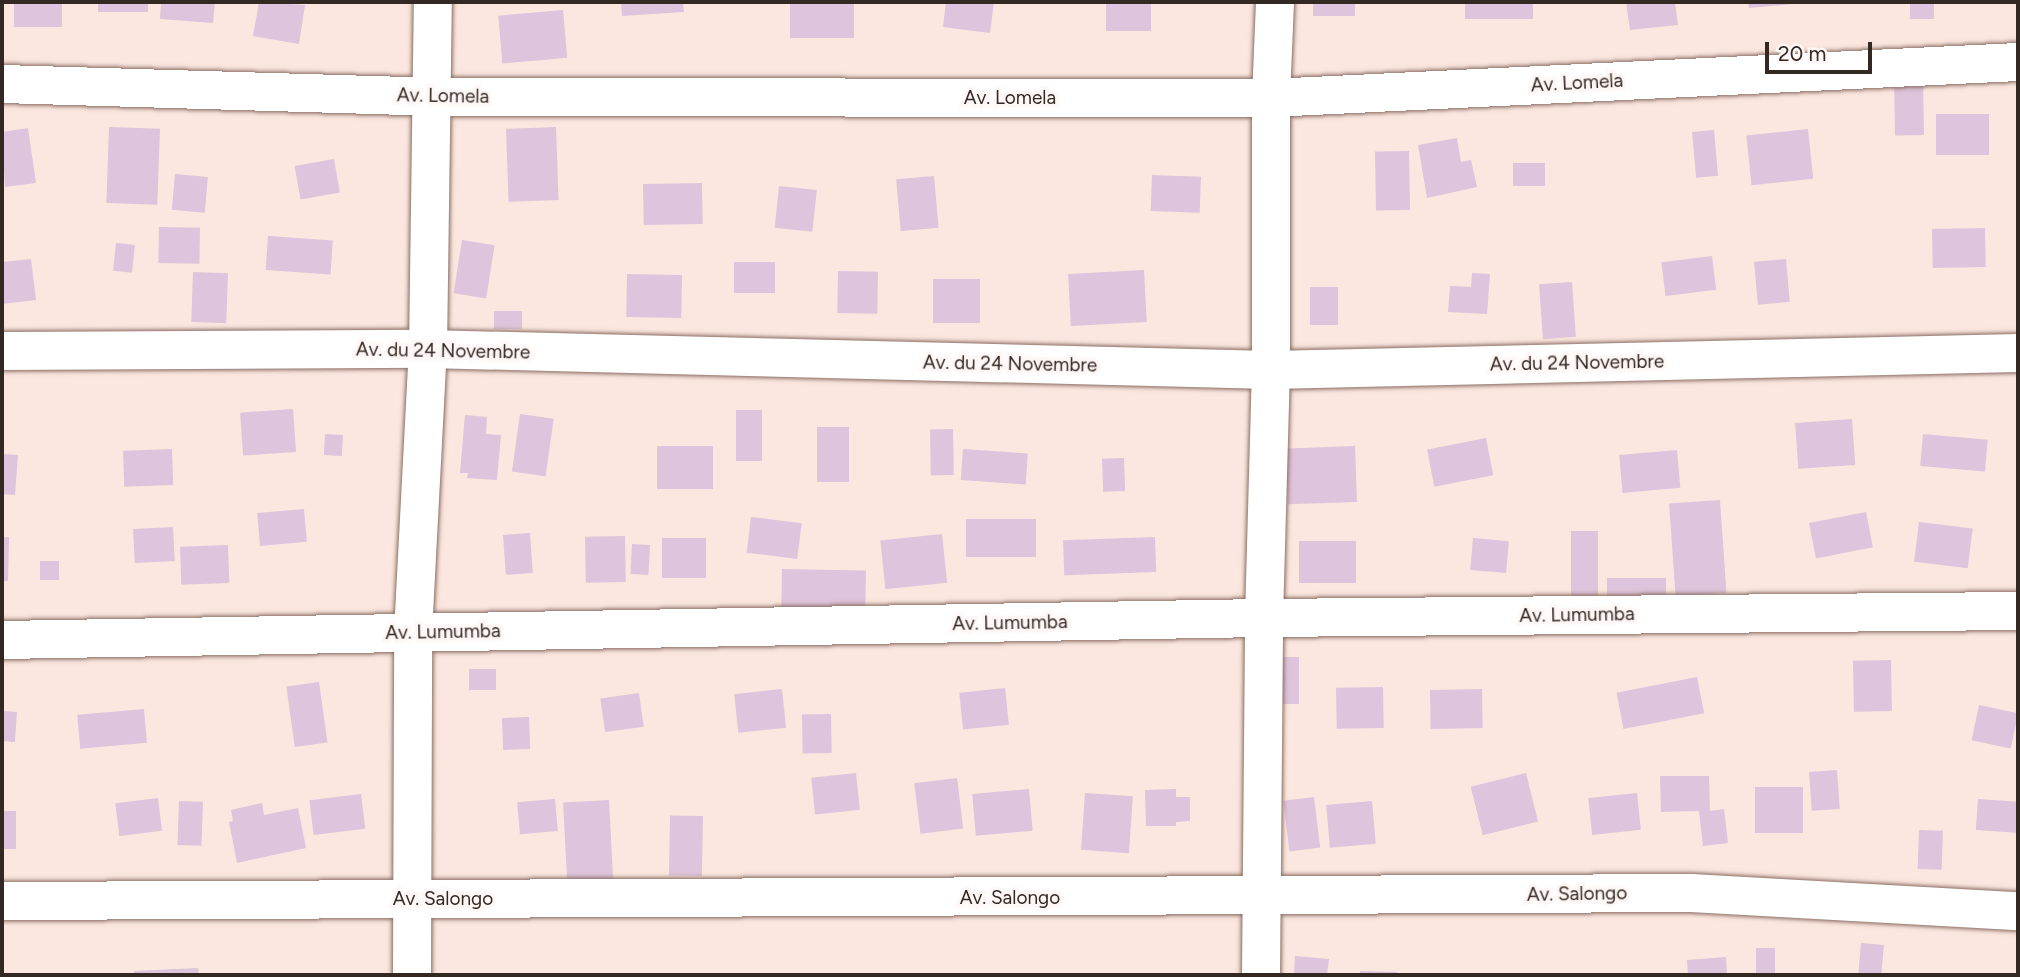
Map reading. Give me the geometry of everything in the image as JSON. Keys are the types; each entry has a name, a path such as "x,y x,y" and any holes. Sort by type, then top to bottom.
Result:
{"street":[{"path":"412,975 413,633 428,349 433,2"},
{"path":"1261,975 1264,618 1271,370 1271,98 1275,2"},
{"name":"Av. Lomela","path":"2,84 430,97 1271,98 2018,62"},
{"name":"Av. du 24 Novembre","path":"2,351 428,349 1271,370 2018,353"},
{"name":"Av. Lumumba","path":"2,640 1264,618 2018,611"},
{"name":"Av. Salongo","path":"2,901 1692,893 2018,911"}],"building":[{"path":"14,2 62,2 62,27 14,27"},
{"path":"98,2 148,2 148,12 98,12"},
{"path":"161,2 215,2 213,23 160,19"},
{"path":"259,2 305,5 299,44 253,36"},
{"path":"621,2 683,2 684,12 622,16"},
{"path":"790,2 854,2 854,38 790,38"},
{"path":"946,2 994,2 990,33 943,27"},
{"path":"1106,2 1151,2 1151,31 1106,31"},
{"path":"1313,2 1355,2 1355,16 1313,16"},
{"path":"1465,2 1533,2 1533,19 1465,19"},
{"path":"1626,2 1675,2 1678,25 1630,30"},
{"path":"1748,2 1794,2 1794,4 1749,8"},
{"path":"1910,2 1934,2 1934,19 1910,19"},
{"path":"563,10 567,58 502,63 498,16"},
{"path":"1923,78 1924,135 1895,135 1894,79"},
{"path":"1936,114 1989,114 1989,155 1936,155"},
{"path":"109,127 160,129 157,205 106,203"},
{"path":"556,127 559,200 509,202 506,129"},
{"path":"28,128 36,183 5,187 2,132"},
{"path":"1808,129 1813,179 1752,185 1746,135"},
{"path":"1714,130 1718,176 1696,178 1692,132"},
{"path":"1457,138 1461,162 1471,160 1477,187 1427,198 1418,145"},
{"path":"1409,151 1410,210 1376,211 1375,152"},
{"path":"334,159 340,192 301,199 295,166"},
{"path":"1513,163 1545,163 1545,186 1513,186"},
{"path":"175,174 208,177 205,213 172,210"},
{"path":"1152,175 1201,177 1200,213 1151,211"},
{"path":"934,176 939,228 901,231 896,179"},
{"path":"702,183 703,224 644,225 643,184"},
{"path":"779,186 817,190 812,232 775,228"},
{"path":"159,227 200,228 199,264 158,263"},
{"path":"1985,228 1986,267 1933,268 1932,229"},
{"path":"268,236 333,241 330,274 266,270"},
{"path":"462,240 495,245 486,298 454,293"},
{"path":"116,243 135,245 132,273 113,271"},
{"path":"1712,256 1716,290 1666,296 1661,262"},
{"path":"31,259 36,300 2,304 2,262"},
{"path":"1786,259 1790,302 1758,305 1754,262"},
{"path":"734,262 775,262 775,293 734,293"},
{"path":"1144,270 1147,322 1071,326 1068,274"},
{"path":"838,271 878,272 877,314 837,313"},
{"path":"193,272 228,273 226,323 191,322"},
{"path":"1472,273 1490,274 1487,314 1448,312 1450,286 1471,287"},
{"path":"627,274 682,275 681,318 626,317"},
{"path":"933,279 980,279 980,323 933,323"},
{"path":"1572,282 1576,337 1543,339 1539,284"},
{"path":"1310,287 1338,287 1338,325 1310,325"},
{"path":"494,311 522,311 522,329 494,329"},
{"path":"293,409 296,452 243,456 240,413"},
{"path":"736,410 762,410 762,461 736,461"},
{"path":"520,414 554,419 546,476 512,471"},
{"path":"465,415 487,417 486,434 501,435 497,480 467,478 468,473 460,473"},
{"path":"1852,419 1855,465 1798,469 1795,423"},
{"path":"817,427 849,427 849,482 817,482"},
{"path":"930,429 953,429 954,475 931,475"},
{"path":"325,434 343,435 342,456 324,455"},
{"path":"1923,434 1988,440 1985,472 1920,466"},
{"path":"1486,438 1493,475 1434,487 1427,449"},
{"path":"657,446 713,446 713,489 657,489"},
{"path":"1355,446 1357,502 1288,504 1286,448"},
{"path":"172,449 173,485 124,487 123,451"},
{"path":"963,449 1028,454 1026,484 961,480"},
{"path":"1677,450 1680,488 1623,493 1619,455"},
{"path":"2,454 18,455 15,495 2,494"},
{"path":"1124,458 1125,491 1103,492 1102,459"},
{"path":"1720,500 1726,593 1676,596 1669,504"},
{"path":"304,509 307,542 260,546 257,513"},
{"path":"1866,512 1873,547 1816,558 1809,523"},
{"path":"751,517 802,523 797,559 747,553"},
{"path":"966,519 1036,519 1036,557 966,557"},
{"path":"1919,522 1973,529 1968,568 1914,562"},
{"path":"173,527 175,561 135,563 133,529"},
{"path":"1571,531 1598,531 1598,605 1571,605"},
{"path":"530,533 533,573 506,575 503,535"},
{"path":"942,534 947,583 885,589 880,540"},
{"path":"625,536 626,582 586,583 585,537"},
{"path":"2,537 9,537 8,581 2,581"},
{"path":"1155,537 1156,572 1064,575 1063,540"},
{"path":"662,538 706,538 706,578 662,578"},
{"path":"1473,538 1509,541 1506,573 1470,570"},
{"path":"1299,541 1356,541 1356,583 1299,583"},
{"path":"632,544 650,545 648,575 630,574"},
{"path":"228,545 229,583 181,585 180,547"},
{"path":"40,561 59,561 59,580 40,580"},
{"path":"782,569 866,570 865,619 781,618"},
{"path":"1607,578 1666,578 1666,600 1607,600"},
{"path":"1274,657 1299,657 1299,704 1274,704"},
{"path":"1891,660 1892,711 1854,712 1853,661"},
{"path":"469,669 496,669 496,690 469,690"},
{"path":"1697,677 1704,713 1624,729 1617,693"},
{"path":"319,682 327,742 295,747 286,687"},
{"path":"1383,687 1384,728 1337,729 1336,688"},
{"path":"1005,688 1009,725 963,730 959,693"},
{"path":"782,689 786,728 738,733 734,694"},
{"path":"1482,689 1483,728 1431,729 1430,690"},
{"path":"639,693 644,727 605,732 600,698"},
{"path":"1979,705 2018,713 2011,749 1972,740"},
{"path":"144,709 147,743 80,749 77,715"},
{"path":"2,711 17,712 15,742 2,741"},
{"path":"831,714 832,753 803,754 802,715"},
{"path":"529,717 530,749 503,750 502,718"},
{"path":"1837,770 1840,809 1812,811 1809,772"},
{"path":"856,773 860,810 815,815 811,778"},
{"path":"1526,773 1538,822 1483,835 1471,787"},
{"path":"1660,776 1709,776 1710,811 1724,809 1728,843 1703,846 1699,811 1661,812"},
{"path":"957,778 963,829 921,834 914,783"},
{"path":"1755,787 1803,787 1803,833 1755,833"},
{"path":"1029,789 1033,831 976,836 972,794"},
{"path":"1176,789 1176,797 1190,797 1190,821 1176,822 1176,826 1146,826 1145,790"},
{"path":"1085,793 1133,796 1129,853 1081,850"},
{"path":"1637,793 1641,830 1592,835 1588,798"},
{"path":"361,794 365,829 314,835 309,800"},
{"path":"1314,797 1320,848 1289,851 1283,801"},
{"path":"158,798 162,831 119,836 115,803"},
{"path":"555,799 558,831 520,834 517,802"},
{"path":"1978,799 2018,802 2016,833 1976,830"},
{"path":"609,800 613,883 567,885 563,802"},
{"path":"179,801 203,802 201,846 177,845"},
{"path":"1372,801 1376,844 1330,848 1326,805"},
{"path":"262,803 264,815 298,808 306,848 237,863 229,822 233,821 231,810"},
{"path":"2,811 16,811 16,849 2,849"},
{"path":"670,815 703,816 702,876 669,875"},
{"path":"1919,830 1943,831 1942,870 1918,869"},
{"path":"1861,943 1884,945 1881,975 1858,975"},
{"path":"1756,948 1775,948 1775,975 1756,975"},
{"path":"1295,956 1329,959 1327,975 1294,975"},
{"path":"1726,957 1727,975 1688,975 1687,960"},
{"path":"198,968 199,975 134,975 134,971"},
{"path":"1360,971 1397,972 1397,975 1360,975"}]}
